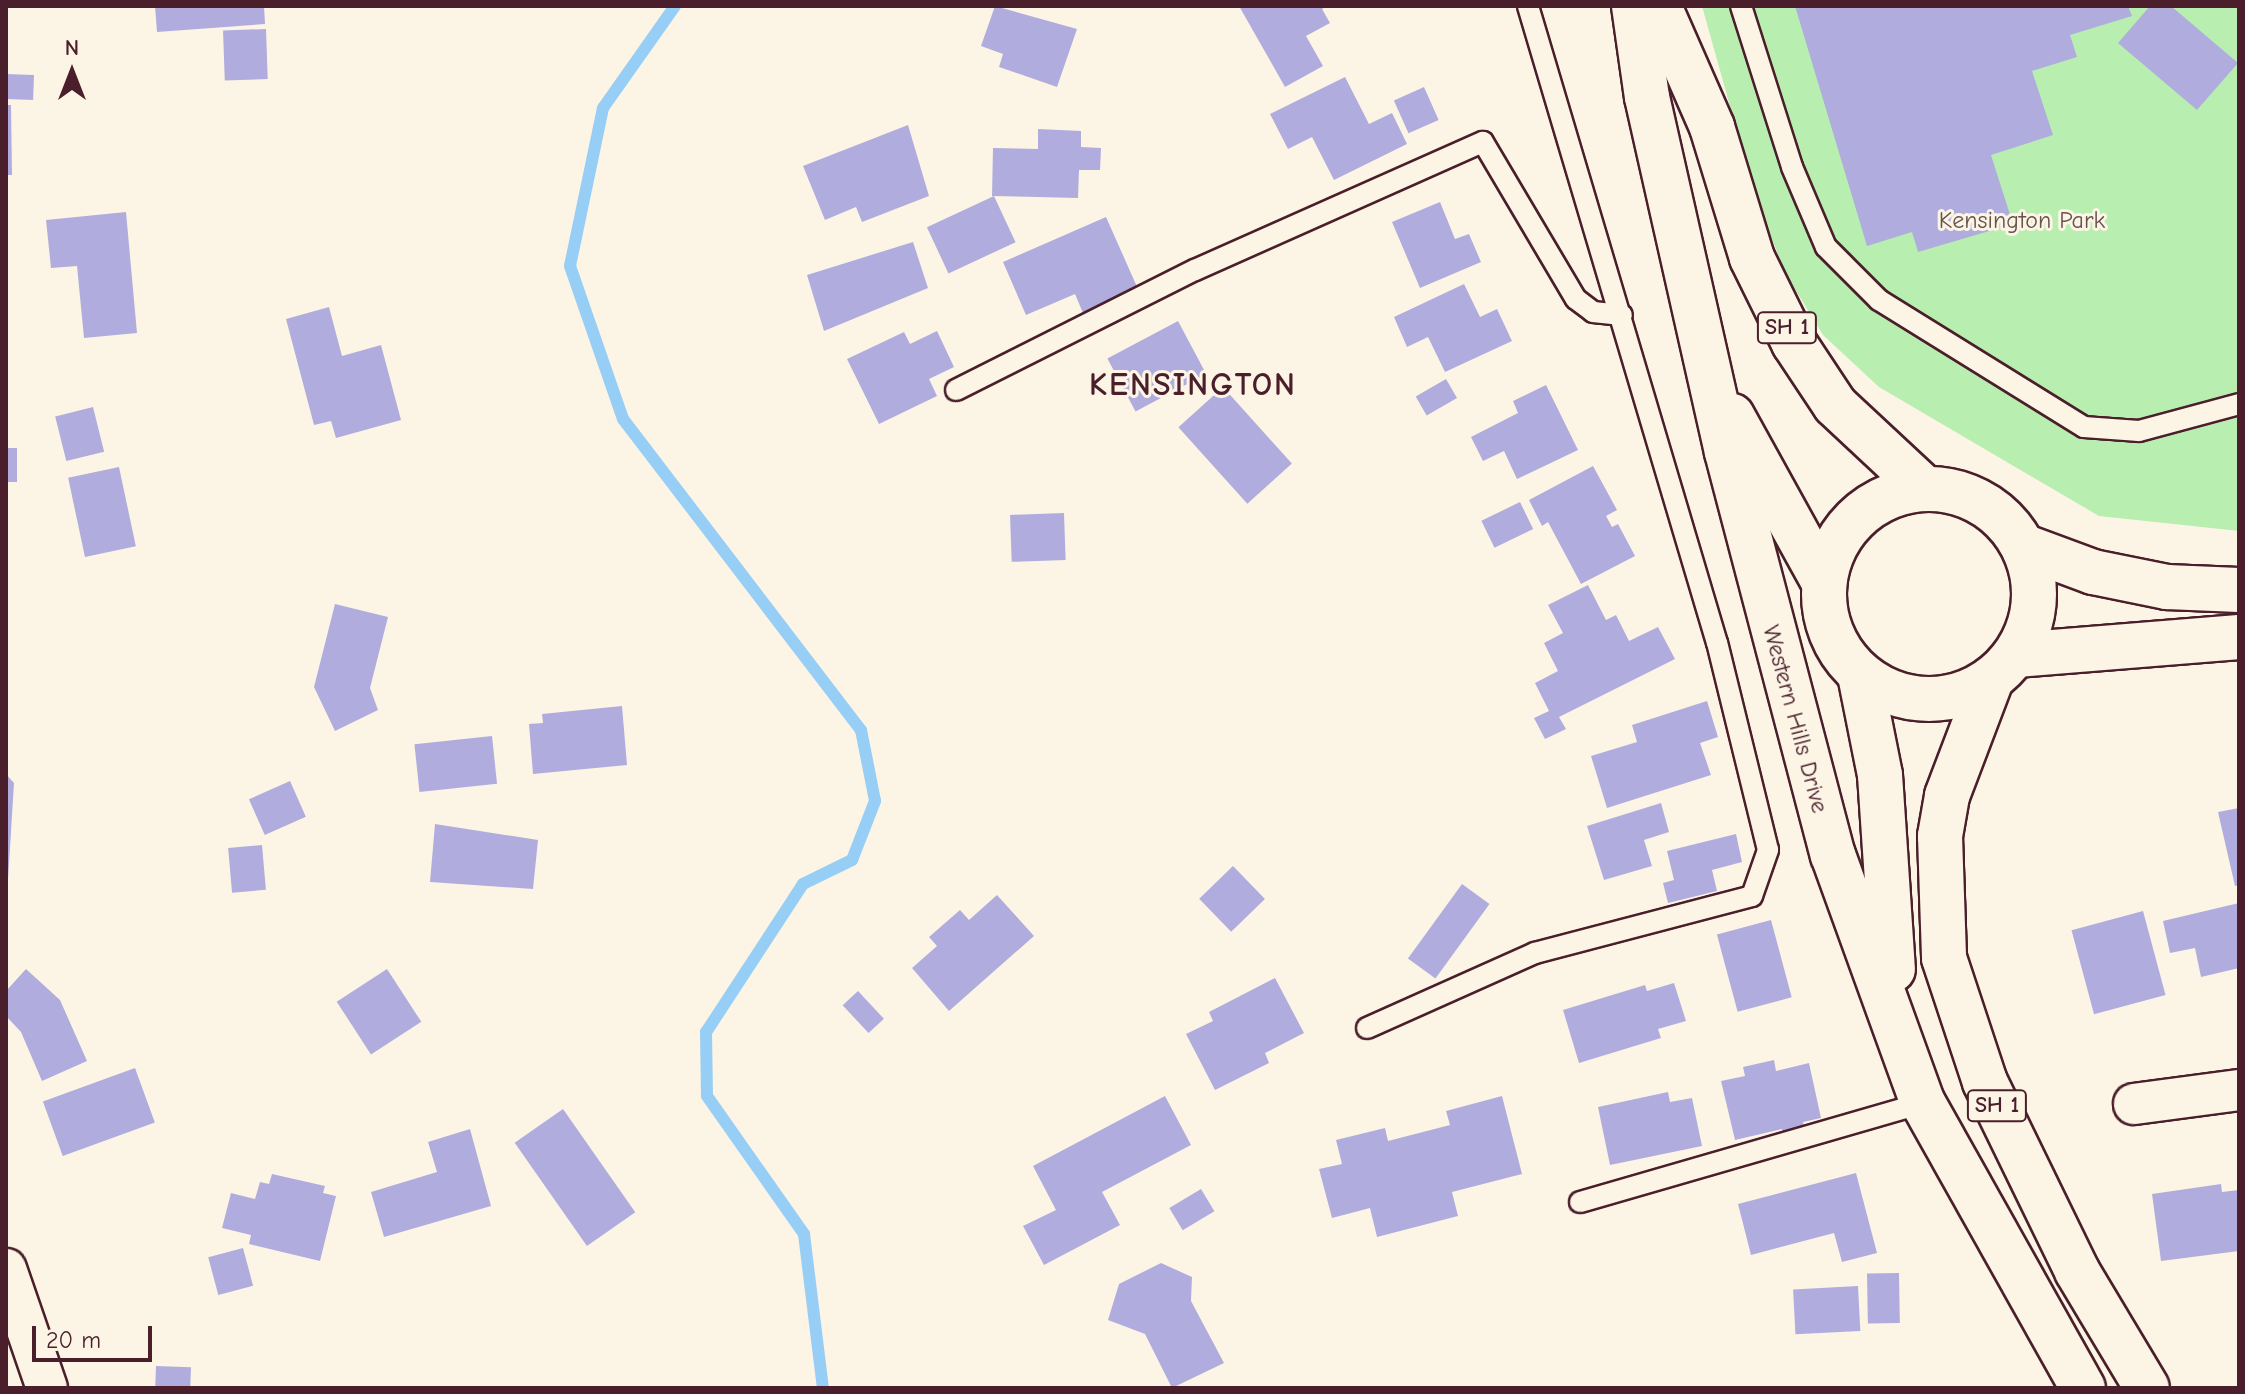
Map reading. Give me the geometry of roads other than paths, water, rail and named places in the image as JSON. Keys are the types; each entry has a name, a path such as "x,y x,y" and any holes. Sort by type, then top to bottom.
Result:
{"main road":[{"name":"Western Hills Drive","path":"1634,6 1647,97 1804,759 1923,1103 2083,1388"},
{"name":"SH 1","path":"1659,6 1712,127 1752,258 1794,343 1835,405 1925,489 1982,504 2023,546 2034,607 2003,667 1947,796 1940,836 1944,958 1992,1095 2077,1271 2147,1388"},
{"name":"SH 1","path":"1714,387 1824,583 1834,640 1860,675 1880,775 1885,913 1900,1040"},
{"path":"1824,583 1829,558 1857,517 1877,502 1925,489"},
{"path":"2023,546 2108,575 2167,587 2239,590"},
{"path":"1860,675 1915,699 1954,697 2003,667 2239,637"}],"street":[{"path":"2134,1104 2239,1090"},
{"path":"6,1269 42,1386"}],"lane":[{"path":"1367,1028 1535,953 1752,896 1769,837 1622,315 1528,6"},
{"path":"1741,6 1792,167 1826,247 1879,300 2084,427 2139,431 2239,404"},
{"path":"956,390 1195,270 1483,142 1576,299 1593,312 1622,315"},
{"path":"1580,1202 1923,1103"}],"waterway":[{"path":"675,6 603,108 570,266 623,419 861,730 875,801 852,860 803,884 706,1032 707,1096 804,1234 823,1388"}],"district":[{"name":"KENSINGTON","path":"1193,385"}],"park label":[{"name":"Kensington Park","path":"2022,221"}]}
